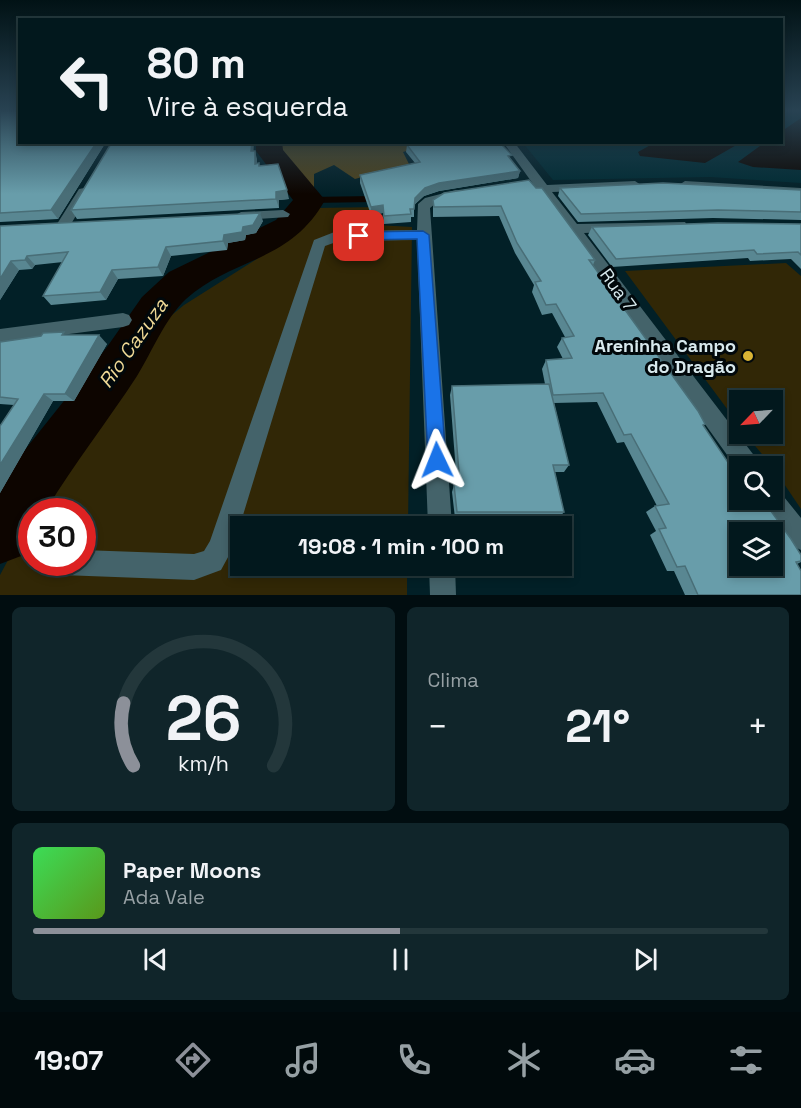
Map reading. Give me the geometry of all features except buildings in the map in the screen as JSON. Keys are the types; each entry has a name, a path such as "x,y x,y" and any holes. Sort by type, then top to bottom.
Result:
{"street":[{"name":"Rua 7","path":"509,144 535,185 573,229 741,456"},
{"path":"87,223 59,225 92,179"},
{"path":"535,185 646,185"},
{"path":"667,185 731,186 801,192"},
{"path":"440,516 423,207 430,201 472,192"},
{"path":"225,217 283,214"},
{"path":"573,229 694,224"},
{"path":"96,563 194,567 212,561 220,548 319,243 337,236 423,235"},
{"path":"0,336 123,320"},
{"path":"780,510 801,538"},
{"path":"442,576 443,595"}],"shaded area":[{"path":"783,139 801,139 801,183 710,177 553,180 524,144 783,144"},
{"path":"783,139 801,139 801,170 753,167 738,162 763,144 783,144"},
{"path":"278,144 426,144 403,152 409,164 355,179 334,165 314,174 314,191"},
{"path":"652,144 738,144 705,163 640,156 638,152"},
{"path":"380,207 377,225 412,227 408,516 230,516 230,576 407,576 407,595 0,595 0,575 18,541 18,576 96,576 96,498 41,498 60,465 150,333 184,305 282,243 315,208"},
{"name":"Areninha Campo do Dragão","path":"786,263 801,276 801,509 783,482 783,456 764,456 753,444 783,444 783,390 729,390 729,411 625,271"}],"waterway":[{"name":"Rio Cazuza","path":"0,535 27,489 123,360 163,299 182,282 271,238 300,215 309,200 270,151 269,144"},
{"path":"309,200 374,199"}],"place":[{"name":"Areninha Campo do Dragão","path":"748,356"}],"route":[{"path":"359,236 423,235 432,350 437,460"}]}
